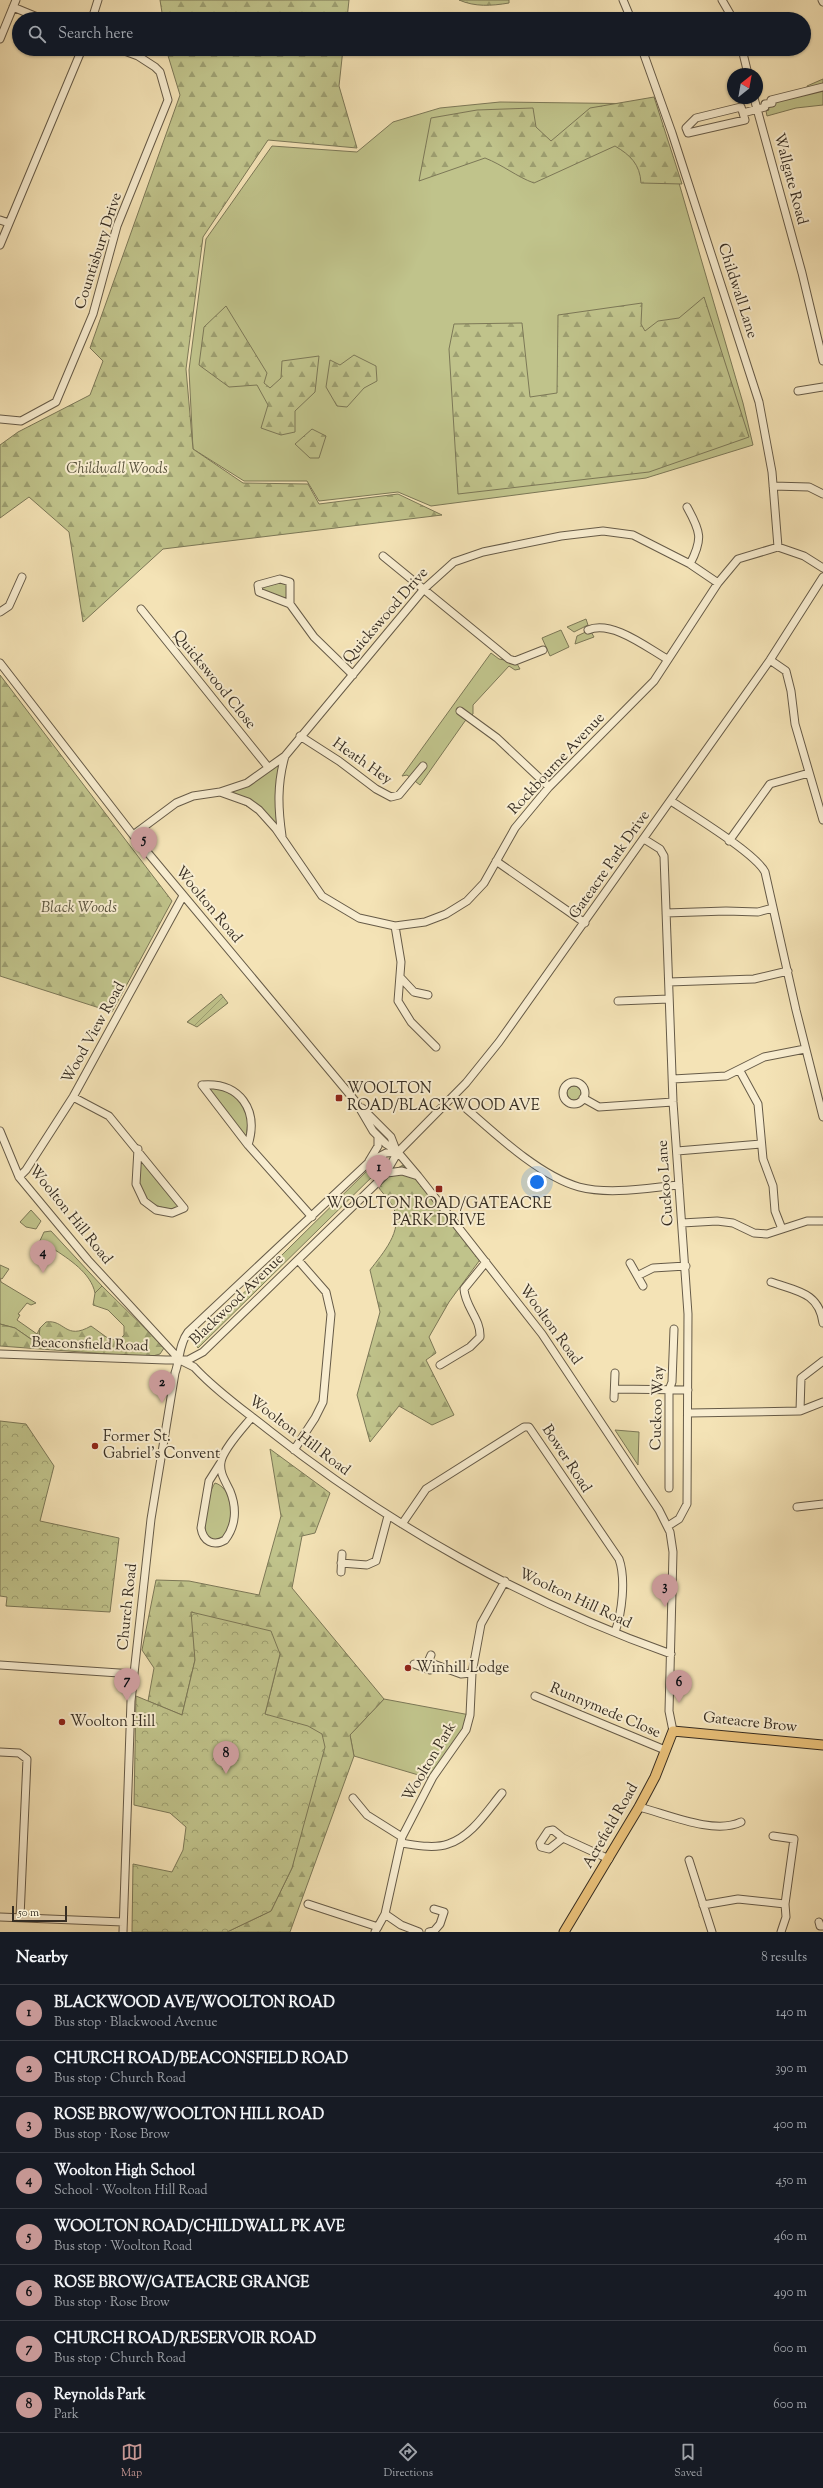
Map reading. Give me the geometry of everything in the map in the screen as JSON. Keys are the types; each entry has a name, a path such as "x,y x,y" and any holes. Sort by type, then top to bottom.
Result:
{"main road":[{"name":"Gateacre Brow","path":"673,1731 823,1745"},
{"name":"Acrefield Road","path":"564,1932 639,1807 655,1777 673,1731"}],"street":[{"path":"0,39 16,0"},
{"path":"94,12 98,0"},
{"path":"623,0 627,12"},
{"path":"722,0 729,12"},
{"path":"13,7 25,12"},
{"path":"0,245 79,56"},
{"name":"Countisbury Drive","path":"0,419 21,421 56,402 93,314 117,226 168,100 160,72 138,56"},
{"name":"Childwall Lane","path":"644,56 674,140 759,402 773,486 778,547"},
{"path":"744,56 747,68"},
{"path":"743,113 769,105 771,100 823,87"},
{"name":"Wallgate Road","path":"756,104 798,259 823,361"},
{"path":"741,107 743,113 745,120 688,133 686,128 696,118 741,107"},
{"path":"0,220 9,223"},
{"path":"798,391 823,387"},
{"path":"773,486 809,487 823,494"},
{"path":"687,507 698,527 700,545 690,564"},
{"name":"Quickswood Drive","path":"220,792 247,783 285,756 300,736 424,589 454,562 483,552 561,536 603,531 633,535 690,564 718,583"},
{"path":"778,547 804,556 823,568"},
{"name":"Rockbourne Avenue","path":"220,792 254,806 265,816 283,838 322,896 359,918 395,926 425,922 446,914 467,901 484,883 515,828 549,787 643,694 654,681 718,583 738,559 778,547"},
{"path":"383,556 509,659 515,661 543,650"},
{"path":"0,612 9,606 22,577"},
{"name":"Gateacre Park Drive","path":"397,1151 453,1097 499,1042 585,923 770,660 823,577"},
{"path":"290,604 290,582 280,579 258,585 259,592 290,604 314,637 353,675"},
{"name":"Quickswood Close","path":"141,609 268,768"},
{"path":"588,630 597,626 616,631 667,660"},
{"path":"770,660 786,671 791,691 795,724 823,820"},
{"name":"Woolton Road","path":"0,663 133,835 356,1102 382,1126 391,1137 397,1151"},
{"path":"460,711 497,738 549,787"},
{"name":"Heath Hey","path":"300,736 339,761 376,789 391,797 400,795 423,766"},
{"name":"Rockbourne Avenue","path":"283,838 278,802 279,778 285,756"},
{"path":"729,841 770,784 809,773"},
{"path":"133,835 176,803 193,796 220,792"},
{"path":"671,801 762,865 765,872 805,1049 823,1116"},
{"name":"Cuckoo Lane","path":"644,839 660,849 664,856 674,1102 686,1266 688,1390 687,1504 679,1519 668,1526"},
{"path":"496,861 585,923"},
{"name":"Wood View Road","path":"19,1177 26,1170 73,1097 183,896"},
{"path":"666,913 726,911 758,912 773,908"},
{"path":"395,926 401,962 398,1001 411,1022 436,1047"},
{"path":"669,982 754,979 788,971"},
{"path":"400,977 414,992 428,995"},
{"path":"618,1001 669,1000"},
{"path":"673,1079 726,1076 740,1071 764,1057 805,1049"},
{"path":"740,1071 758,1104 763,1159 773,1186 775,1212 782,1229"},
{"path":"248,1145 252,1124 244,1100 223,1086 202,1085 248,1145 312,1217"},
{"path":"73,1097 109,1116 138,1149 147,1160 184,1208 172,1213 156,1210 144,1201 136,1184 138,1149"},
{"path":"453,1097 541,1169 558,1180 579,1187 600,1190 679,1185"},
{"path":"583,1098 599,1107 674,1102"},
{"name":"Woolton Road","path":"356,1102 378,1137 397,1151 418,1176 542,1334 591,1405 668,1526"},
{"name":"Woolton Hill Road","path":"0,1131 19,1177 88,1260 180,1360 194,1368 294,1450 388,1516 505,1581 614,1632 671,1654"},
{"name":"Blackwood Avenue","path":"369,1162 378,1146 378,1137"},
{"path":"677,1151 761,1144"},
{"name":"Blackwood Avenue","path":"397,1151 387,1173 203,1352 193,1358 180,1360 182,1341 188,1332 369,1162 386,1153 397,1151"},
{"path":"387,1173 402,1171 418,1176"},
{"path":"682,1223 716,1221 733,1223 754,1233 760,1233 782,1229 807,1221 823,1220"},
{"path":"294,1450 315,1418 323,1402 331,1314 326,1292 298,1260"},
{"path":"440,1365 470,1347 480,1337 480,1327 465,1300 464,1289 486,1262"},
{"path":"630,1263 639,1275 643,1286"},
{"path":"639,1275 653,1268 686,1266"},
{"path":"771,1282 810,1296 822,1312 823,1323"},
{"name":"Cuckoo Way","path":"669,1488 669,1390 672,1382 674,1329"},
{"name":"Beaconsfield Road","path":"0,1354 80,1358 180,1360"},
{"name":"Church Road","path":"123,1932 134,1674 151,1519 175,1373 180,1360"},
{"path":"800,1411 801,1378 823,1361"},
{"path":"614,1373 614,1398"},
{"path":"615,1389 688,1390"},
{"path":"688,1413 800,1411 823,1402"},
{"path":"221,1462 223,1479 230,1492 234,1508 235,1522 231,1533 225,1540 220,1543 212,1543 206,1541 202,1535 201,1528 209,1481 232,1442 252,1417"},
{"name":"Bower Road","path":"402,1524 429,1486 524,1427 529,1427 619,1559 622,1580 618,1619 614,1632"},
{"path":"796,1507 823,1504"},
{"path":"341,1563 367,1565 376,1561 388,1516"},
{"path":"668,1526 673,1552 669,1711 673,1731"},
{"path":"340,1572 342,1554"},
{"name":"Woolton Park","path":"376,1930 385,1914 402,1840 433,1777 466,1730 470,1715 472,1674 481,1624 505,1581"},
{"path":"431,1655 428,1662 461,1674 472,1674"},
{"path":"414,1664 430,1670 433,1664"},
{"path":"0,1665 134,1674"},
{"name":"Runnymede Close","path":"535,1696 665,1750"},
{"path":"0,1752 19,1753 27,1759 20,1917"},
{"path":"353,1798 367,1815 402,1840 428,1846 448,1844 467,1833 502,1794"},
{"path":"639,1807 716,1826 729,1826 741,1822"},
{"path":"773,1836 794,1839 785,1904 786,1917 781,1932"},
{"path":"563,1838 609,1859"},
{"path":"689,1860 712,1932"},
{"path":"703,1905 738,1899 785,1904"},
{"path":"308,1904 376,1930"},
{"path":"429,1932 434,1931 442,1919 444,1912 434,1909"},
{"path":"385,1914 401,1925 419,1932"},
{"path":"0,1917 123,1922"}],"green space":[{"path":"160,0 349,0 348,12 162,12"},
{"path":"459,0 509,0 509,3 483,5 471,4"},
{"name":"Childwall Woods","path":"168,56 342,56 339,86 357,148 268,140 203,237 186,369 193,449 243,483 308,484 319,504 398,494 442,515 163,549 83,622 69,532 29,497 0,518 0,445 18,432 90,395 103,361 90,348 180,95"},
{"path":"823,79 823,105 796,108 767,116 766,111 769,110 767,105 769,99 808,89 807,86"},
{"path":"654,97 682,184 641,183 639,170 636,165 630,157 615,146 534,183 485,158 419,181 431,118 477,110 533,108 536,127 551,141 590,108"},
{"name":"Childwall Woods","path":"500,102 656,104 743,403 753,445 646,478 431,506 398,492 319,501 307,481 244,481 193,449 189,370 206,239 272,146 357,152 393,122 440,108"},
{"path":"704,297 749,437 649,472 458,494 449,349 454,324 522,323 530,397 557,393 558,315 642,303 641,324 645,331 658,321 679,318"},
{"path":"226,306 267,373 264,383 270,388 281,378 282,361 319,356 315,392 295,411 295,432 281,435 261,428 268,405 257,385 229,387 199,365 204,327"},
{"path":"354,355 376,366 377,381 364,388 347,407 337,406 326,387 330,360 340,365"},
{"path":"312,429 326,436 319,458 310,458 295,444"},
{"path":"280,579 290,582 290,604 259,592 258,585"},
{"path":"586,619 588,625 574,632 567,627"},
{"path":"561,630 569,647 550,656 542,638"},
{"path":"590,630 594,637 575,644 577,636"},
{"path":"491,653 499,659 516,662 520,669 515,670 509,666 473,705 473,714 465,721 420,785 407,775 402,776"},
{"name":"Black Woods","path":"0,675 172,901 112,1012 0,976"},
{"path":"284,759 278,798 282,836 254,810 226,795"},
{"path":"221,994 228,1003 197,1027 187,1022"},
{"path":"206,1086 227,1092 241,1102 247,1118 247,1140"},
{"path":"571,1086 577,1086 581,1090 581,1096 577,1100 571,1100 567,1096 567,1090"},
{"path":"140,1154 181,1207 161,1207 154,1204 144,1195 140,1189 137,1179"},
{"path":"383,1159 385,1161 382,1167 198,1348 194,1342 377,1161"},
{"path":"403,1165 482,1257 449,1302 429,1337 436,1353 426,1360 454,1415 432,1425 399,1406 370,1442 357,1395 380,1312 370,1270 386,1249 394,1233 396,1225 396,1217 393,1206 379,1188 384,1176"},
{"path":"31,1210 41,1221 36,1229 26,1227 20,1222"},
{"path":"51,1231 102,1286 95,1293 89,1279 78,1267 52,1248 47,1252 38,1245 44,1232"},
{"path":"0,1265 9,1269 2,1279 0,1278"},
{"path":"0,1278 1,1282 36,1303 31,1305 27,1303 18,1314 20,1315 17,1320 37,1334 40,1328 38,1344 15,1328 0,1324"},
{"path":"102,1286 161,1344 164,1348 160,1354 149,1357 0,1346 0,1324 15,1328 38,1344 40,1328 46,1322 57,1323 70,1331 82,1330 91,1326 109,1339 119,1340 124,1335 124,1326 108,1310 93,1305 95,1293"},
{"path":"0,1421 26,1424 54,1466 40,1521 119,1538 110,1612 6,1606 7,1597 0,1596"},
{"path":"615,1430 639,1432 638,1465"},
{"path":"270,1449 330,1493 315,1533 302,1536 292,1588 384,1699 350,1735 354,1756 290,1932 227,1932 271,1911 292,1868 299,1836 265,1714 280,1654 192,1612 195,1660 182,1715 148,1701 154,1668 142,1650 156,1580 189,1581 259,1595 281,1516"},
{"path":"215,1483 221,1486 229,1497 232,1520 228,1533 222,1540 208,1540 205,1527 207,1502"},
{"path":"191,1612 271,1631 280,1654 265,1714 308,1726 322,1734 325,1747 292,1868 271,1911 227,1932 132,1932 133,1864 172,1872 183,1850 186,1827 170,1813 134,1805 136,1696 182,1715 195,1660"},
{"path":"384,1699 470,1715 459,1739 432,1779 354,1756 350,1735"}],"place":[{"name":"WOOLTON ROAD/CHILDWALL PK AVE","path":"144,860"},
{"name":"WOOLTON ROAD/BLACKWOOD AVE","path":"339,1098"},
{"name":"BLACKWOOD AVE/WOOLTON ROAD","path":"379,1188"},
{"name":"WOOLTON ROAD/GATEACRE PARK DRIVE","path":"439,1189"},
{"name":"Woolton High School","path":"43,1273"},
{"name":"CHURCH ROAD/BEACONSFIELD ROAD","path":"162,1403"},
{"name":"Former St. Gabriel's Convent","path":"95,1446"},
{"name":"ROSE BROW/WOOLTON HILL ROAD","path":"665,1607"},
{"name":"Winhill Lodge","path":"408,1668"},
{"name":"CHURCH ROAD/RESERVOIR ROAD","path":"127,1701"},
{"name":"ROSE BROW/GATEACRE GRANGE","path":"679,1703"},
{"name":"Woolton Hill","path":"62,1722"},
{"name":"Reynolds Park","path":"226,1774"}]}
